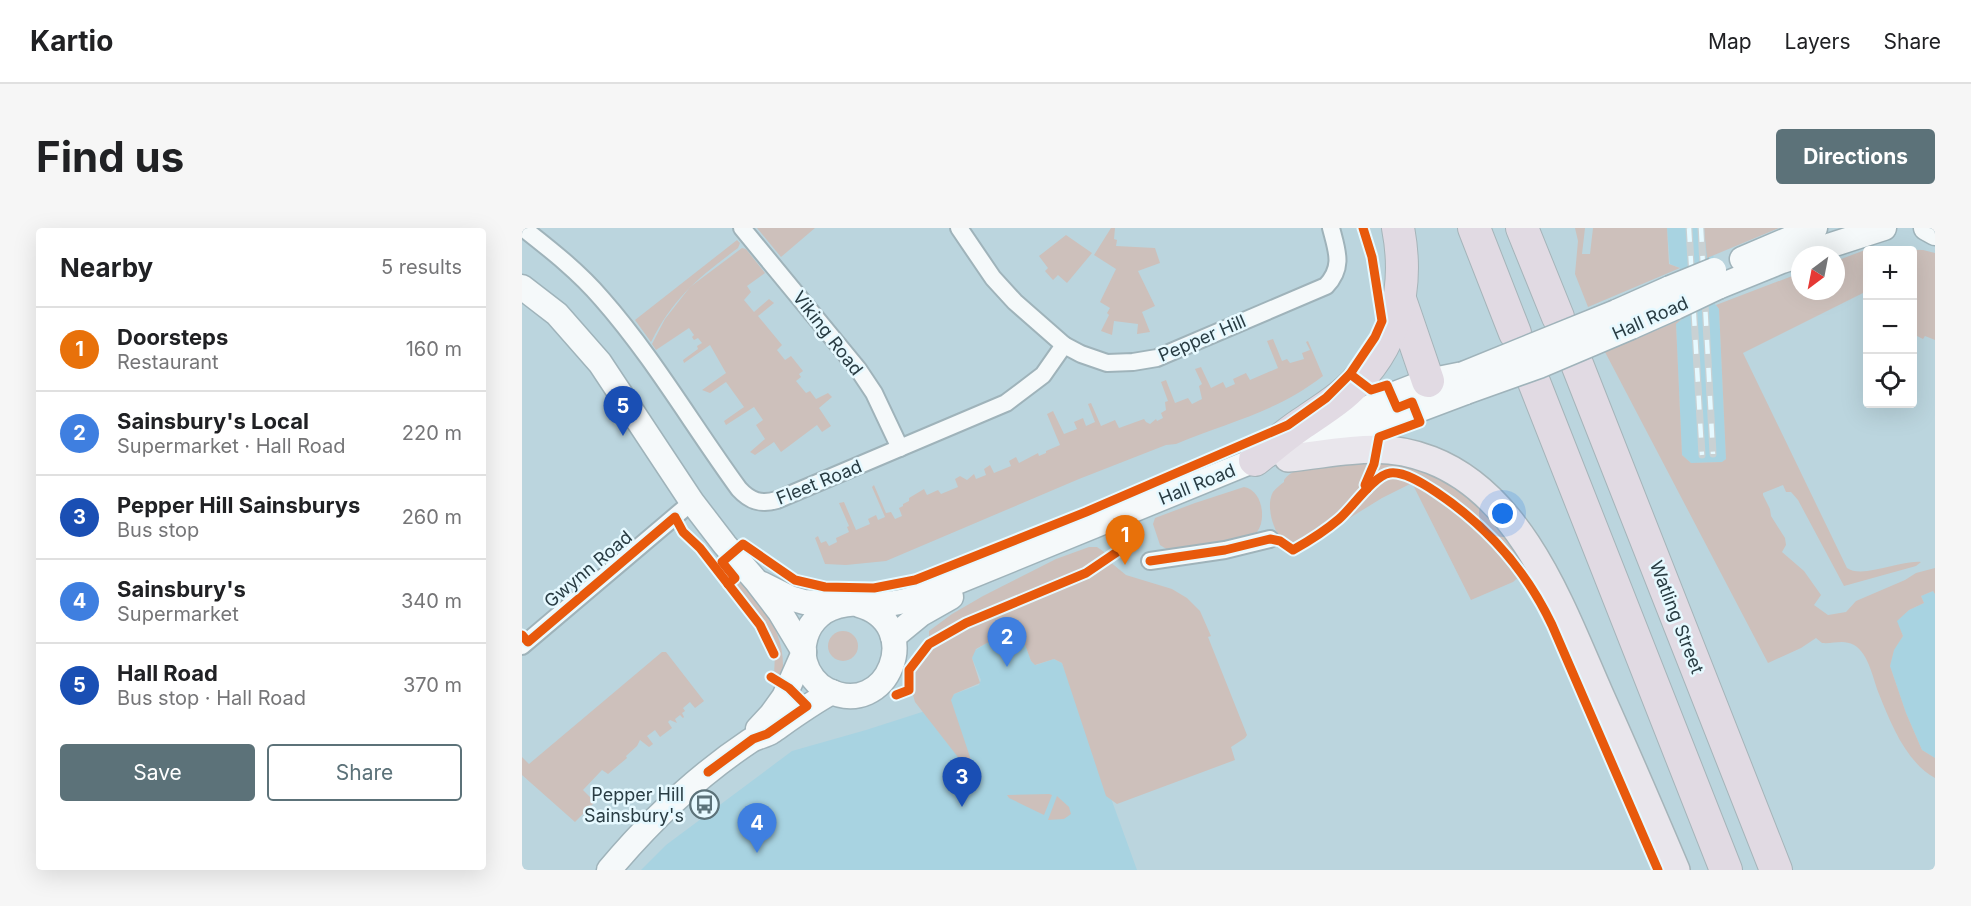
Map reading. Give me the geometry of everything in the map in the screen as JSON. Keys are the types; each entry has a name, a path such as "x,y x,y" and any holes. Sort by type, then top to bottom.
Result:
{"highway":[{"path":"1255,460 1305,421 1341,397 1355,384 1385,342 1400,299 1403,262 1398,228"},
{"path":"1474,228 1515,333"},
{"path":"1522,228 1565,314 1543,228"},
{"path":"1400,299 1428,381"},
{"name":"Watling Street","path":"1583,362 1650,547 1776,870"},
{"path":"1537,374 1637,644 1726,870"},
{"path":"1637,644 1713,870"}],"main road":[{"name":"Hall Road","path":"894,648 880,616 872,610 849,605 824,612 813,622 806,636 804,652 806,665 813,678 823,688 846,696 868,692 885,678 894,648 921,614 961,592 1288,458 1303,449 1373,427 1464,385 1716,279 1815,228"},
{"name":"Hall Road","path":"1716,279 1737,278 1884,228"},
{"path":"1926,228 1935,233"},
{"name":"Hall Road","path":"522,287 557,314 600,363 692,502 780,612 804,652"},
{"name":"Hall Road","path":"757,582 790,598 804,602 849,605 897,603 925,595 1255,460 1333,426 1392,395 1428,381 1464,385 1537,374 1623,320"},
{"path":"1288,458 1357,448 1388,449 1407,453 1432,460 1450,469 1468,481 1496,506 1528,545 1545,575 1676,870"},
{"path":"753,739 759,727 784,697 804,652"},
{"path":"609,870 671,802 753,739 767,734 832,692"}],"street":[{"name":"Fleet Road","path":"524,228 581,277 618,318 739,489 749,498 763,503 777,500 1010,401 1043,375 1064,345"},
{"name":"Viking Road","path":"742,228 858,369 874,393 900,448"},
{"name":"Pepper Hill","path":"959,228 1004,292 1064,345 1107,363 1150,360 1318,290 1331,280 1338,266 1339,258 1331,228"},
{"name":"Gwynn Road","path":"524,641 692,502"},
{"path":"1150,561 1225,550 1270,538"}],"shaded area":[{"path":"757,228 815,228 781,257"},
{"path":"1111,228 1115,228 1116,246 1155,248 1160,263 1138,271 1155,306 1142,312 1150,332 1137,334 1138,324 1114,321 1112,335 1101,331 1110,308 1100,302 1116,269 1094,255"},
{"path":"1575,228 1585,228 1582,254 1590,254 1593,228 1667,228 1669,264 1680,268 1588,307 1575,274 1578,241"},
{"path":"1667,228 1713,228 1714,303 1719,309 1726,459 1722,462 1691,463 1682,455 1676,324 1684,317 1680,268 1670,264"},
{"path":"1704,228 1779,228 1707,258"},
{"path":"1066,235 1092,253 1067,283 1058,275 1053,280 1045,271 1048,268 1039,256"},
{"path":"737,240 740,243 738,248 699,279 678,300 651,342 635,320"},
{"path":"742,248 746,249 765,273 747,286 751,292 744,300 754,312 769,299 774,303 758,316 782,345 777,350 785,360 791,356 803,371 799,374 801,377 796,381 806,393 810,391 816,399 828,393 832,397 819,408 831,426 822,432 817,425 781,452 774,442 755,455 750,452 765,439 756,425 763,420 754,407 726,425 724,421 744,407 726,382 710,393 702,390 726,373 710,345 684,363 683,360 698,349 697,346 702,343 698,338 694,340 692,337 694,335 689,328 656,350 652,344 665,319 690,287"},
{"path":"1917,250 1935,253 1935,340 1925,336 1923,339 1917,336"},
{"path":"1863,251 1863,293 1743,353 1847,568 1862,571 1921,562 1916,566 1844,586 1798,500 1791,492 1786,492 1783,485 1763,495 1771,516 1785,538 1786,545 1782,552 1804,571 1821,595 1814,605 1828,615 1846,612 1856,601 1916,573 1935,568 1935,594 1933,591 1921,596 1924,603 1909,610 1897,621 1903,636 1894,650 1890,666 1922,750 1935,758 1935,778 1916,762 1894,730 1867,661 1854,645 1842,642 1822,643 1816,638 1801,648 1768,663 1605,352 1682,319 1676,324 1682,455 1691,463 1722,462 1726,459 1719,309 1716,305 1791,276 1791,300 1845,300 1845,258"},
{"path":"1273,339 1282,361 1287,359 1290,363 1304,359 1302,353 1310,350 1306,342 1308,341 1323,376 1305,389 1270,408 1079,479 886,561 846,565 825,564 815,538 818,536 821,543 826,541 829,546 837,542 836,538 849,532 847,527 849,526 839,503 844,502 856,530 870,524 868,519 876,515 878,520 885,517 872,487 874,485 886,513 891,512 895,519 902,516 899,508 909,501 909,498 924,489 927,495 938,490 941,494 958,487 955,479 960,476 967,480 974,474 976,479 986,475 984,469 990,465 994,473 1011,466 1009,461 1016,457 1019,463 1060,445 1047,414 1053,411 1064,434 1077,429 1074,422 1083,418 1086,426 1095,422 1088,404 1091,403 1101,426 1115,420 1119,428 1144,419 1150,424 1156,419 1157,421 1163,418 1161,413 1166,410 1165,402 1168,401 1161,382 1166,380 1175,403 1188,398 1192,404 1202,399 1199,386 1202,384 1195,369 1201,367 1211,388 1223,382 1226,388 1235,384 1233,379 1246,373 1250,380 1278,368 1267,341"},
{"path":"1371,453 1371,468 1365,484 1366,489 1339,517 1292,549 1286,545 1273,524 1271,515 1271,499 1275,489 1290,474 1300,469 1324,461"},
{"path":"1379,457 1422,462 1495,514 1544,597 1506,550 1466,511 1414,477 1397,473 1382,475 1375,468"},
{"path":"1394,475 1413,481 1449,501 1495,543 1521,575 1513,582 1471,600 1412,483 1382,498 1314,540 1341,519 1379,481 1386,476"},
{"path":"1244,487 1255,493 1259,499 1262,520 1257,532 1210,545 1168,550 1160,545 1153,524 1155,518"},
{"path":"1089,547 1097,547 1107,554 1085,572 929,640 929,631 952,614 1056,559"},
{"path":"1109,561 1126,575 1172,589 1187,598 1200,611 1247,735 1231,747 1235,760 1117,804 1106,796 1062,663 1054,659 1035,665 1031,661 1023,639 1015,634 976,649 972,658 980,683 954,694 951,700 977,778 975,779 915,702 910,685 913,668 937,640 968,624 1086,576"},
{"path":"740,580 759,603 779,638 782,651 782,682 774,676 775,653 779,651 775,641 760,615 735,584"},
{"path":"1933,591 1935,594 1935,758 1922,750 1890,666 1894,649 1903,636 1896,621 1909,610 1924,603 1921,596"},
{"path":"843,631 849,632 857,640 857,652 849,660 843,661 837,660 829,652 828,646 829,640 837,632"},
{"path":"1015,634 1023,639 1031,661 1036,665 1054,659 1062,663 1137,870 641,870 666,845 792,751 947,704 954,694 979,685 981,680 972,658 974,651 987,643"},
{"path":"662,652 666,652 704,701 695,708 690,702 683,708 684,717 680,715 675,719 677,723 670,720 668,722 672,728 660,737 655,730 647,736 653,744 649,747 640,740 626,756 627,758 608,774 602,770 583,790 595,802 575,822 522,775 522,757 529,764"},
{"path":"1049,794 1052,795 1044,815 1007,795"},
{"path":"1057,796 1069,807 1071,814 1064,819 1048,820"}],"railway":[{"path":"1689,228 1702,455"},
{"path":"1701,228 1713,454"}],"cycle path":[{"path":"728,584 735,578 722,562 743,544 795,580 825,587 874,588 915,580 1086,512 1288,425 1326,398 1350,374 1375,337 1382,321 1372,257 1363,228"},
{"path":"1350,374 1371,390 1387,385 1397,408 1412,402 1420,422 1379,437 1374,464 1365,485 1367,489"},
{"path":"1150,561 1225,550 1270,539 1280,541 1293,550 1334,523 1384,475 1401,474 1426,485 1455,505 1488,535 1517,568 1542,605 1658,870"},
{"path":"522,635 528,642 675,517 683,532 700,548 760,625 774,654"},
{"path":"896,695 909,690 909,670 929,644 966,623 1086,573 1117,552"},
{"path":"708,772 753,739 767,734 807,706 789,688 771,677"}],"place":[{"name":"Hall Road","path":"623,436"},
{"name":"Doorsteps","path":"1125,565"},
{"name":"Sainsbury's Local","path":"1007,667"},
{"name":"Pepper Hill Sainsbury's","path":"705,804"},
{"name":"Pepper Hill Sainsburys","path":"962,807"},
{"name":"Sainsbury's","path":"757,853"}]}
